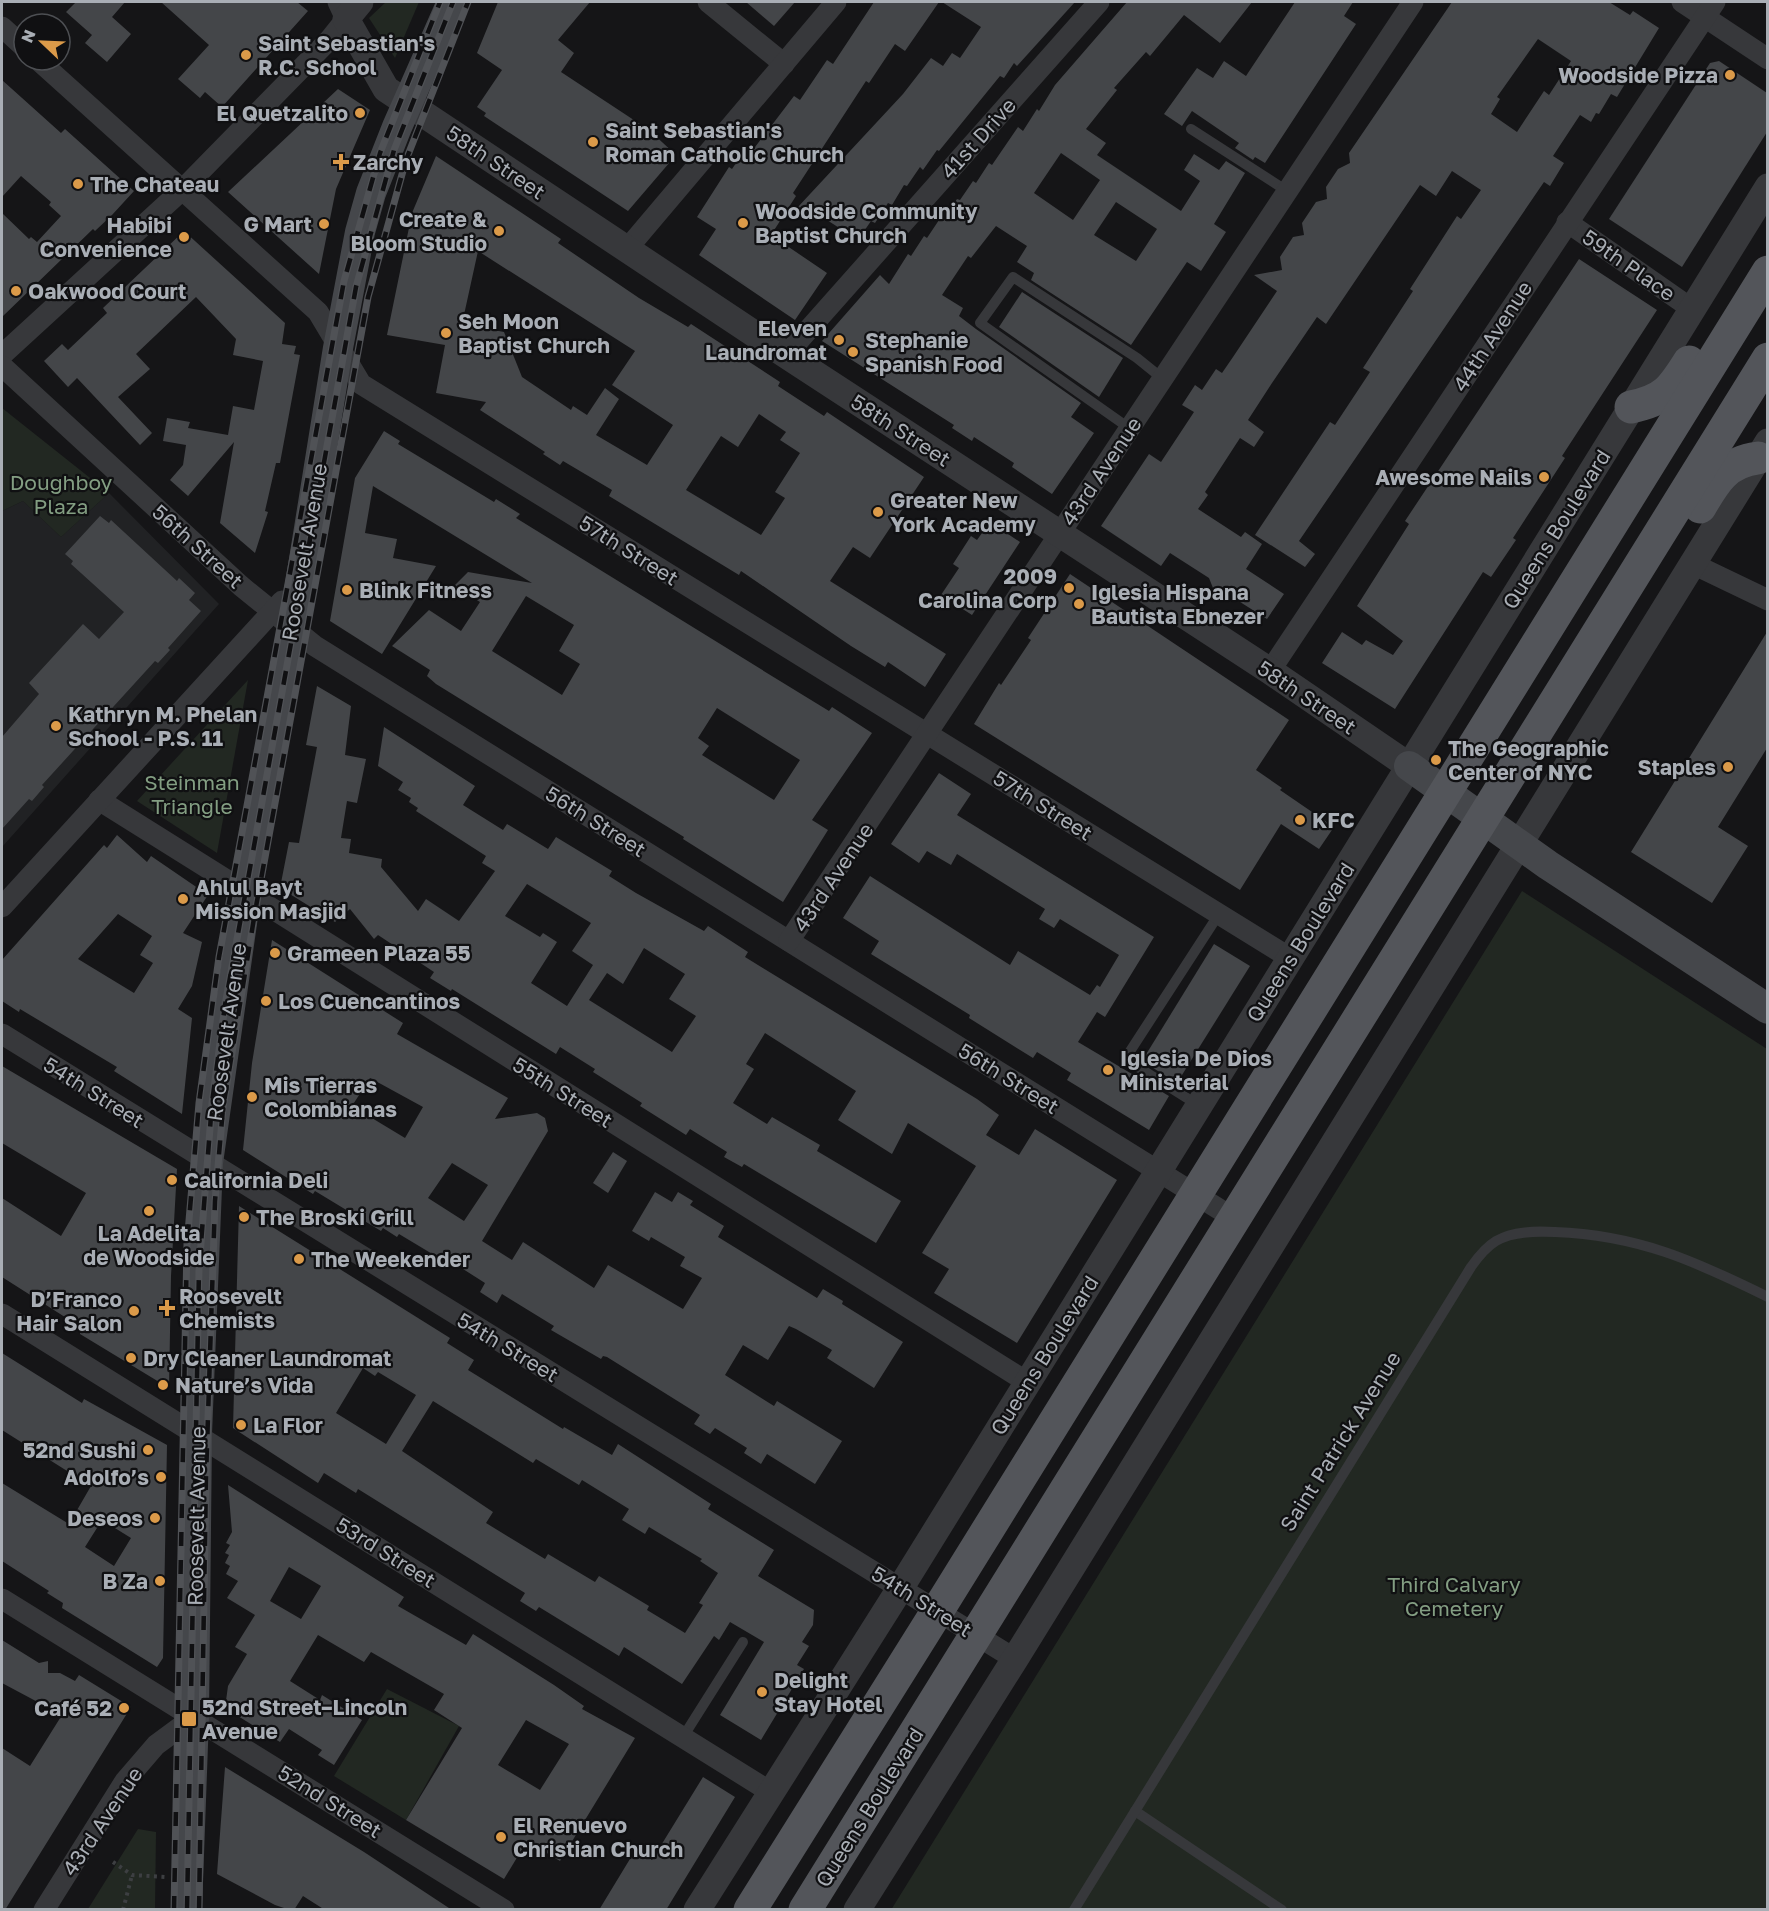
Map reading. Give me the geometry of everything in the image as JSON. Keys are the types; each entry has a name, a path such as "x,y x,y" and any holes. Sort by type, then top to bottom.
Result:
{"main road":[{"name":"Roosevelt Avenue","path":"187,1910 194,1716 197,1434 208,1163 282,620 301,581 338,348 363,223 371,194 407,103 452,2"},
{"path":"1631,407 1653,402 1668,392 1711,326 1767,270"},
{"name":"Queens Boulevard","path":"750,1910 1767,270"},
{"name":"Queens Boulevard","path":"805,1910 1767,359"},
{"path":"1624,589 1682,536 1722,472 1762,450"},
{"name":"58th Street","path":"1409,766 1519,844 1767,1009"}],"street":[{"path":"708,2 784,64"},
{"path":"627,249 836,2"},
{"name":"41st Drive","path":"786,356 1100,2"},
{"name":"43rd Avenue","path":"789,941 1413,2"},
{"path":"1682,2 1710,9 1767,59"},
{"name":"58th Street","path":"348,7 386,88 786,356 1270,671 1409,766"},
{"path":"2,355 183,190 348,7"},
{"name":"44th Avenue","path":"1270,671 1710,9"},
{"name":"57th Street","path":"51,72 318,312 361,384 1290,958"},
{"name":"Queens Boulevard","path":"697,1910 769,1791 901,1587 1767,187"},
{"name":"59th Place","path":"1567,222 1692,309"},
{"name":"56th Street","path":"2,366 282,620 315,646 1234,1219"},
{"path":"857,1910 1694,564 1762,450"},
{"path":"1694,564 1767,600"},
{"path":"3,902 99,800 282,620"},
{"name":"55th Street","path":"99,800 246,895 1027,1382"},
{"name":"54th Street","path":"2,1034 1015,1659"},
{"name":"53rd Street","path":"2,1314 769,1791"},
{"name":"52nd Street","path":"2,1599 504,1910"},
{"name":"43rd Avenue","path":"44,1910 119,1789 156,1745 194,1716"}],"lane":[{"path":"1191,129 1287,191"},
{"path":"1129,428 980,323 1013,277 1137,358 1163,379"},
{"path":"1198,1105 1125,1059 1219,914"},
{"name":"Saint Patrick Avenue","path":"1074,1910 1471,1267 1495,1241 1513,1234 1539,1231 1619,1238 1682,1257 1767,1297"},
{"path":"683,1737 743,1642"},
{"path":"1135,1811 1282,1910"}],"path":[{"path":"113,1862 132,1875 166,1877"},
{"path":"123,1910 132,1875"}],"shaded area":[{"name":"Kathryn M. Phelan School - P.S. 11","path":"109,493 219,604 2,847 2,511 23,501 61,537"}],"green space":[{"path":"386,2 419,2 395,58 369,18"},
{"name":"Doughboy Plaza","path":"2,408 109,493 61,537 23,501 2,511"},
{"name":"Steinman Triangle","path":"248,680 217,853 137,801"},
{"name":"Third Calvary Cemetery","path":"1522,891 1767,1049 1767,1909 891,1910"},
{"path":"387,1689 459,1726 406,1820 334,1776"},
{"path":"138,1829 156,1832 155,1909 88,1909"}],"building":[{"path":"76,2 125,2 112,17 131,34 107,62 85,43 92,35 72,17 72,12 66,12"},
{"name":"Saint Sebastian's R.C. School","path":"161,2 297,2 308,11 222,107 205,92 200,98 178,79 209,45"},
{"name":"Saint Sebastian's Roman Catholic Church","path":"498,2 590,2 558,40 574,53 561,72 649,130 676,155 628,211 484,116 486,113 477,107 502,70 477,53"},
{"path":"746,2 795,2 774,26"},
{"path":"874,2 939,2 905,51 895,44 869,83 866,81 793,193 796,196 771,235 827,273 795,320 699,255 716,229 697,217 729,167 732,169 747,147 752,151 794,96 800,100 827,60 833,64"},
{"path":"942,2 1075,2 1017,66 1014,63 1004,78 1000,76 939,151 937,150 923,170 920,167 907,186 904,185 892,205 888,203 875,223 871,221 858,240 816,213 812,219 797,208 903,94 931,58 943,66 952,53 960,58 981,27"},
{"path":"1127,2 1252,2 1220,43 1184,15 1150,56 1146,52 1114,88 1117,90 1086,129 1106,143 1097,155 1181,211 1200,181 1184,170 1194,154 1219,170 1226,161 1245,173 1214,224 1226,232 1201,271 1187,262 1131,345 1031,280 1034,273 1017,262 1027,246 996,226 971,258 968,256 942,295 963,308 959,316 1081,403 1071,417 1094,433 1052,494 1012,467 1014,463 974,437 972,441 952,428 954,425 822,341 880,275 889,284 908,254 911,256 924,236 927,238 941,217 944,219 973,181 976,183 989,163 992,165 1018,127 1023,131 1055,85","holes":["1061,153 1100,180 1073,220 1034,193","1116,202 1157,229 1136,261 1094,235"]},
{"path":"1295,2 1353,2 1344,16 1356,24 1265,163 1255,157 1253,160 1235,148 1239,143 1192,111 1182,126 1164,114 1197,68 1213,78 1224,61 1246,76"},
{"path":"1452,2 1609,2 1630,15 1633,11 1659,28 1617,97 1611,94 1599,114 1596,113 1591,122 1580,115 1553,156 1564,163 1550,186 1544,182 1299,541 1315,554 1305,567 1255,535 1330,422 1335,425 1370,372 1363,368 1413,291 1410,289 1457,216 1461,219 1481,190 1452,171 1436,196 1420,185 1326,324 1317,317 1272,383 1248,420 1264,432 1254,447 1240,438 1205,492 1208,495 1198,509 1241,537 1245,532 1262,544 1246,569 1284,594 1267,619 1229,595 1213,588 1209,578 1170,553 1161,566 1101,526 1149,454 1161,462 1194,412 1182,405 1195,385 1202,390 1216,369 1222,373 1277,291 1254,275 1282,270 1280,257 1293,237 1304,235 1302,223 1316,202 1327,199 1326,187 1338,169 1350,163 1349,153","holes":["1538,39 1571,61 1549,95 1544,91 1517,132 1491,114 1500,99 1497,97"]},
{"path":"1719,61 1767,93 1767,132 1682,267 1609,219 1710,63"},
{"path":"2,80 61,133 65,129 134,191 112,215 95,231 93,229 2,317 2,213 29,239 31,237 37,242 61,216 49,205 51,202 21,176 2,197"},
{"path":"338,89 370,110 336,189 319,274 228,192"},
{"path":"436,156 561,239 558,243 639,298 688,327 691,324 780,382 778,386 824,416 827,412 924,477 870,558 853,547 830,581 946,654 925,687 888,662 885,667 851,646 741,571 739,575 609,496 612,490 563,461 560,465 543,454 545,452 480,410 486,402 436,393 445,345 387,335 412,213","holes":["478,251 635,351 612,385 673,425 647,465 596,435 619,399 605,388 587,415 573,406 571,410 522,377 504,332 462,324","759,414 786,432 780,440 800,453 775,492 785,498 761,535 686,490 721,436 738,447"]},
{"path":"184,231 285,323 282,344 296,346 294,354 300,355 280,463 276,463 265,511 268,512 255,553 220,523 234,442 188,496 170,480 183,465 186,445 163,441 167,418 190,422 188,428 228,435 233,406 254,410 263,361 233,355 236,339 196,297 136,354 150,369 118,397 152,433 140,445 77,378 68,387 44,361 62,344 68,350 107,313 103,308"},
{"path":"1579,259 1657,310 1562,456 1565,458 1513,538 1516,540 1491,577 1483,572 1395,709 1322,663 1342,632 1362,645 1366,640 1393,655 1403,641 1357,606 1409,524 1405,521"},
{"path":"1022,292 1123,358 1099,397 999,327"},
{"path":"384,431 400,441 398,444 494,502 496,499 520,514 516,518 829,711 832,707 872,733 812,820 828,830 783,902 683,839 684,837 436,684 427,676 430,670 392,646 429,610 461,631 480,602 454,586 468,572 532,583 373,486 365,533 397,539 393,558 436,566 382,654 330,621 355,478","holes":["526,596 574,625 559,651 580,664 562,695 492,651","717,708 800,760 774,800 702,755 709,746 698,738"]},
{"path":"100,516 109,523 111,520 177,581 179,578 195,593 189,600 201,611 168,648 170,650 158,663 155,661 42,785 44,787 32,801 29,799 2,829 2,737 39,694 29,683 83,624 99,639 124,612 71,564 73,561 65,554"},
{"path":"990,522 1020,542 972,615 941,595 959,568 953,564 971,536 977,540"},
{"path":"1070,574 1289,720 1256,770 1282,788 1280,790 1334,827 1319,849 1281,824 1240,890 974,724 999,683 1001,685 1031,640 1028,638"},
{"path":"1767,632 1767,748 1718,827 1748,846 1712,903 1631,852"},
{"path":"317,686 351,706 345,755 366,759 357,803 347,801 341,838 351,839 349,853 382,859 381,867 418,911 426,899 459,921 495,871 482,863 486,856 416,811 418,808 409,802 411,798 398,790 403,782 378,766 384,727 475,786 463,805 503,830 507,824 548,849 556,837 612,871 609,876 636,893 704,931 708,926 748,952 745,957 977,1099 999,1115 986,1135 1019,1155 1035,1129 1117,1180 1017,1343 934,1293 949,1269 922,1253 976,1166 908,1123 892,1154 838,1120 856,1091 765,1033 746,1064 754,1069 733,1103 767,1124 772,1117 820,1145 817,1151 901,1201 876,1243 744,1164 742,1167 724,1157 727,1152 690,1129 686,1135 640,1106 642,1103 593,1072 595,1069 560,1047 556,1054 452,989 451,991 430,978 434,972 378,935 374,939 350,909 335,922 280,888 289,842 299,843 317,747 306,745","holes":["527,884 591,923 572,951 593,965 567,1006 531,983 557,942 543,933 540,937 505,916","644,948 685,974 669,999 696,1016 672,1052 589,1000 607,973 623,984"]},
{"path":"939,773 971,794 957,815 1154,937 1105,1017 1097,1012 1078,1042 1169,1096 1149,1130 1067,1080 1071,1073 1037,1052 1033,1058 969,1018 970,1015 871,954 879,941 843,918 870,876 1010,965 1018,951 1090,995 1097,985 1100,987 1119,955 1060,919 1054,928 1039,919 1045,909 957,854 951,865 927,851 919,863 891,844"},
{"path":"117,835 147,862 151,856 208,895 183,933 202,942 192,986 178,1009 192,1018 182,1114 114,1071 117,1067 20,1009 19,1012 2,1001 2,960 104,845 107,848","holes":["118,914 152,936 140,955 153,963 134,993 78,959"]},
{"path":"272,940 403,1023 397,1034 508,1098 495,1119 537,1113 545,1118 548,1131 482,1241 512,1260 523,1242 594,1288 608,1265 683,1309 702,1278 680,1266 685,1257 651,1237 649,1241 632,1231 655,1192 672,1202 678,1192 693,1201 690,1205 724,1226 718,1237 817,1298 823,1289 843,1301 842,1304 903,1342 874,1388 827,1358 832,1350 789,1326 768,1360 743,1345 725,1375 774,1406 777,1401 842,1441 815,1484 767,1454 761,1464 744,1453 747,1448 715,1428 710,1434 694,1424 700,1415 607,1357 603,1356 601,1359 551,1330 554,1326 502,1294 497,1303 480,1292 485,1283 441,1255 439,1258 399,1234 397,1237 383,1228 381,1231 315,1191 313,1194 243,1150 252,1063","holes":["370,1078 423,1107 405,1138 352,1106","452,1163 488,1185 464,1221 428,1198"]},
{"path":"1214,944 1250,966 1177,1083 1142,1061"},
{"path":"2,1066 177,1169 171,1276 169,1388 80,1334 80,1330 67,1321 68,1319 2,1277 2,1198 61,1236 86,1193 2,1143"},
{"path":"613,1152 627,1161 608,1193 593,1183"},
{"path":"239,1206 450,1338 447,1343 474,1360 468,1370 563,1429 564,1427 612,1455 618,1444 711,1504 708,1509 774,1550 758,1576 814,1610 813,1625 802,1642 809,1646 797,1665 804,1669 761,1740 720,1715 764,1642 730,1622 719,1640 714,1636 682,1684 624,1647 619,1656 539,1607 536,1611 520,1601 525,1593 358,1489 356,1493 324,1473 318,1483 233,1428","holes":["363,1368 375,1376 378,1372 416,1395 386,1444 336,1413","433,1401 533,1463 536,1459 579,1485 582,1480 629,1509 622,1520 645,1534 649,1527 702,1559 700,1561 718,1573 699,1603 703,1605 685,1633 647,1610 649,1606 599,1576 595,1582 548,1554 545,1559 486,1523 493,1512 402,1451"]},
{"path":"2,1353 82,1403 84,1399 167,1445 163,1658 157,1667 62,1608 63,1603 47,1593 49,1591 2,1561 2,1483 69,1524 91,1486 2,1430","holes":["102,1520 131,1538 114,1566 85,1547"]},
{"path":"228,1485 404,1597 398,1606 466,1645 473,1634 554,1685 584,1706 582,1709 635,1738 560,1861 527,1841 504,1879 406,1820 462,1728 434,1710 444,1694 371,1652 364,1662 318,1635 290,1681 320,1700 322,1695 362,1720 334,1765 318,1755 322,1750 289,1729 280,1742 225,1708 228,1686 247,1654 235,1647 255,1615 227,1598 238,1581 226,1574 230,1566 225,1563 229,1555 225,1553 230,1545 226,1543 232,1532","holes":["289,1567 321,1586 301,1619 270,1601","526,1720 569,1744 540,1790 498,1765"]},
{"path":"2,1640 39,1663 48,1661 48,1673 60,1673 75,1681 79,1675 131,1707 5,1910 2,1910 2,1748 30,1766 62,1715 2,1683"},
{"path":"225,1767 364,1852 452,1910 325,1910 303,1896 294,1910 290,1910 275,1905 217,1874"},
{"path":"703,1777 735,1797 666,1910 599,1910 636,1849 652,1860"}],"railway":[{"path":"174,1910 187,1244 199,1103 219,957 344,281 380,153 440,2"},
{"path":"187,1910 199,1269 212,1103 225,1005 356,287 394,150 453,2"},
{"path":"199,1910 206,1478 215,1201 223,1108 255,912 368,297 406,160 468,2"}],"place":[{"name":"Saint Sebastian's R.C. School","path":"246,55"},
{"name":"Woodside Pizza","path":"1730,75"},
{"name":"El Quetzalito","path":"360,113"},
{"name":"Saint Sebastian's Roman Catholic Church","path":"593,142"},
{"name":"Zarchy","path":"341,162"},
{"name":"The Chateau","path":"78,184"},
{"name":"Woodside Community Baptist Church","path":"743,223"},
{"name":"G Mart","path":"324,224"},
{"name":"Create & Bloom Studio","path":"499,231"},
{"name":"Habibi Convenience","path":"184,237"},
{"name":"Oakwood Court","path":"16,291"},
{"name":"Seh Moon Baptist Church","path":"446,333"},
{"name":"Eleven Laundromat","path":"839,340"},
{"name":"Stephanie Spanish Food","path":"853,352"},
{"name":"Awesome Nails","path":"1544,477"},
{"name":"Greater New York Academy","path":"878,512"},
{"name":"2009 Carolina Corp","path":"1069,588"},
{"name":"Blink Fitness","path":"347,590"},
{"name":"Iglesia Hispana Bautista Ebnezer","path":"1079,604"},
{"name":"Kathryn M. Phelan School - P.S. 11","path":"56,726"},
{"name":"The Geographic Center of NYC","path":"1436,760"},
{"name":"Staples","path":"1728,767"},
{"name":"KFC","path":"1300,820"},
{"name":"Ahlul Bayt Mission Masjid","path":"183,899"},
{"name":"Grameen Plaza 55","path":"275,953"},
{"name":"Los Cuencantinos","path":"266,1001"},
{"name":"Iglesia De Dios Ministerial","path":"1108,1070"},
{"name":"Mis Tierras Colombianas","path":"252,1097"},
{"name":"California Deli","path":"172,1180"},
{"name":"La Adelita de Woodside","path":"149,1211"},
{"name":"The Broski Grill","path":"244,1217"},
{"name":"The Weekender","path":"299,1259"},
{"name":"Roosevelt Chemists","path":"167,1308"},
{"name":"D’Franco Hair Salon","path":"134,1311"},
{"name":"Dry Cleaner Laundromat","path":"131,1358"},
{"name":"Nature’s Vida","path":"163,1385"},
{"name":"La Flor","path":"241,1425"},
{"name":"52nd Sushi","path":"148,1450"},
{"name":"Adolfo’s","path":"161,1477"},
{"name":"Deseos","path":"155,1518"},
{"name":"B Za","path":"160,1581"},
{"name":"Delight Stay Hotel","path":"762,1692"},
{"name":"Café 52","path":"124,1708"},
{"name":"52nd Street–Lincoln Avenue","path":"189,1719"},
{"name":"El Renuevo Christian Church","path":"501,1837"}]}
